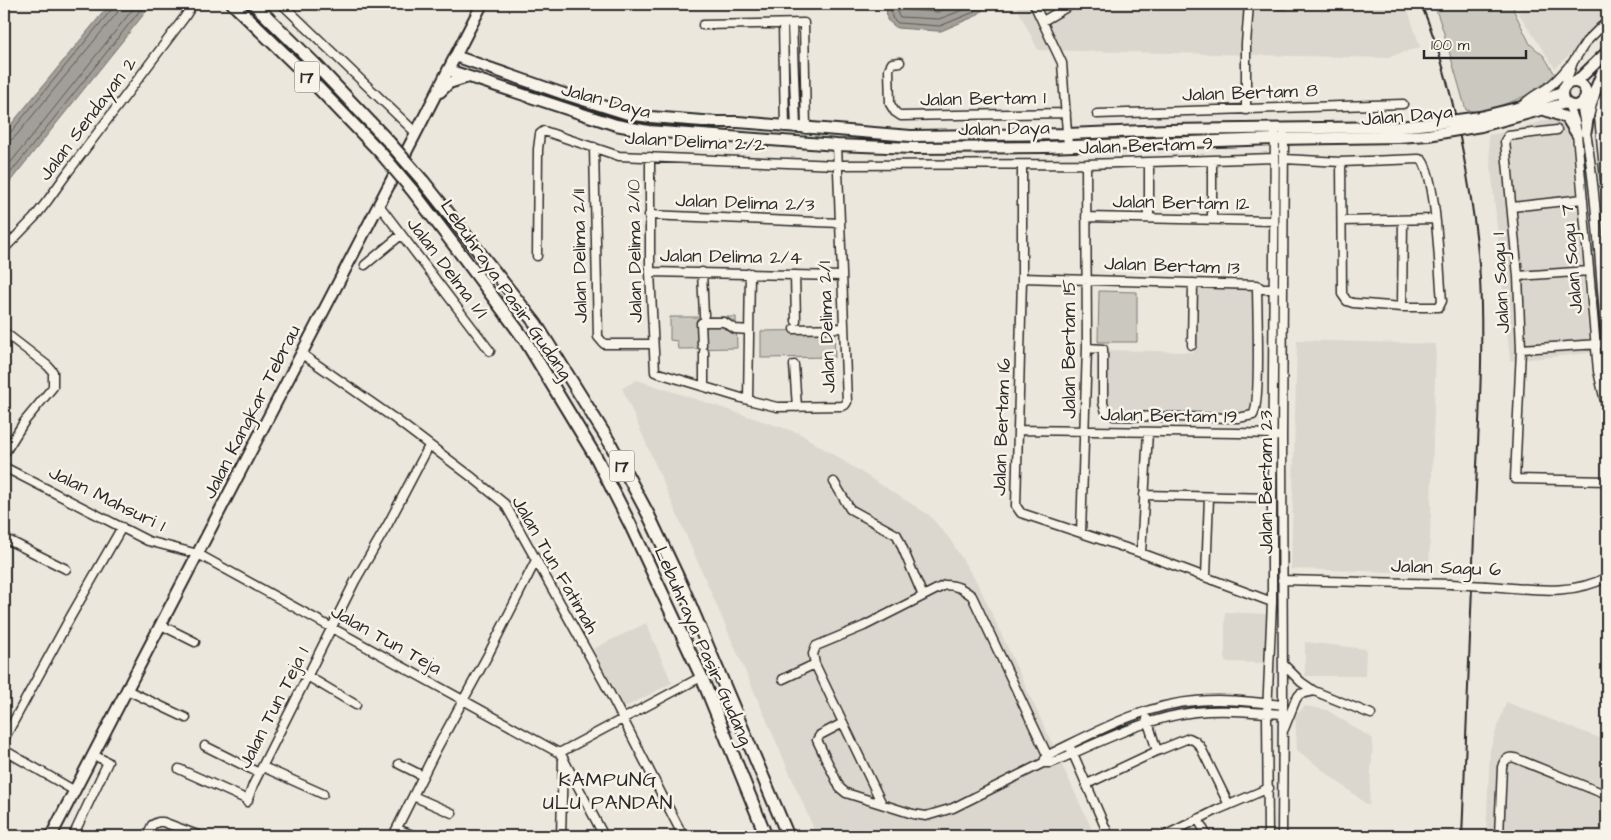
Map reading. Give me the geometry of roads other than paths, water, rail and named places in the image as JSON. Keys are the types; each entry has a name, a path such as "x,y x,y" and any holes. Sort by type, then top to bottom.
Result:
{"highway":[{"name":"Lebuhraya Pasir Gudang","path":"233,4 303,72 380,152 468,262 525,340 597,459 630,524 701,676 766,836"},
{"name":"Lebuhraya Pasir Gudang","path":"254,4 389,142 423,181 536,324 610,443 648,514 683,588 788,836"}],"main road":[{"name":"Jalan Kangkar Tebrau","path":"51,836 482,4"},
{"path":"466,34 466,48 476,64"},
{"path":"1605,71 1586,89 1586,98 1581,104 1573,107 1567,105 1562,96 1564,89 1572,82 1576,82 1607,52"},
{"name":"Jalan Daya","path":"455,56 628,114 911,136 1280,134 1398,137 1428,129 1480,122 1567,105"},
{"name":"Jalan Daya","path":"448,70 616,125 648,131 912,148 1068,146 1280,134"},
{"path":"1542,109 1566,118 1582,132 1589,108 1605,71"},
{"path":"434,98 449,83 469,77"},
{"path":"1576,82 1586,89"},
{"name":"Jalan Daya","path":"1480,122 1564,89"},
{"path":"583,114 556,102 554,97 596,104"}],"street":[{"name":"Jalan Sendayan 2","path":"4,249 34,218 48,200 193,4"},
{"path":"282,4 416,133"},
{"path":"1034,4 1062,63 1068,146"},
{"path":"1042,21 1072,4"},
{"path":"1246,110 1246,44 1249,4"},
{"path":"1279,4 1285,4"},
{"path":"1521,107 1532,96 1548,88 1554,82 1573,62 1586,42 1607,21"},
{"path":"703,25 804,23 801,128"},
{"path":"783,24 785,127"},
{"path":"792,24 801,128"},
{"name":"Jalan Bertam 1","path":"900,62 892,63 889,69 891,107 901,116 1066,113"},
{"path":"1564,89 1573,62"},
{"path":"1592,181 1606,180 1599,116 1602,102 1607,93"},
{"name":"Jalan Bertam 8","path":"1097,114 1403,104"},
{"name":"Jalan Sagu 7","path":"1581,104 1583,199 1595,344 1598,372 1607,410"},
{"name":"Jalan Sagu 7","path":"1567,105 1582,132 1592,181 1607,348"},
{"name":"Jalan Sagu 1","path":"1557,130 1508,136 1505,139 1518,276 1521,349 1515,479 1607,481"},
{"name":"Jalan Delima 2/2","path":"537,256 538,149 540,134 544,131 619,156 838,165"},
{"name":"Jalan Bertam 23","path":"1268,836 1267,713 1272,602 1275,158 1280,134"},
{"name":"Jalan Bertam 23","path":"1280,134 1284,159 1282,438 1284,705 1282,836"},
{"name":"Jalan Delima 2/1","path":"653,344 654,372 777,407 845,405 847,402 837,144"},
{"name":"Jalan Delima 2/11","path":"594,147 598,338 604,344 653,344"},
{"name":"Jalan Delima 2/10","path":"650,157 649,215 653,344"},
{"name":"Jalan Bertam 9","path":"838,165 1086,164 1275,158"},
{"path":"1284,159 1341,162 1422,160 1428,175 1435,219 1442,301 1439,307 1402,307 1353,303 1347,301 1342,294 1341,162"},
{"path":"1212,160 1212,220"},
{"path":"1148,218 1150,162"},
{"name":"Jalan Bertam 15","path":"1081,533 1087,348 1086,164"},
{"name":"Jalan Bertam 16","path":"1022,165 1022,278 1016,506 1018,510 1021,513 1141,553 1272,602"},
{"path":"1512,207 1583,199"},
{"name":"Jalan Delma 1/1","path":"379,206 490,351"},
{"name":"Jalan Delima 2/3","path":"649,215 840,223"},
{"name":"Jalan Bertam 12","path":"1086,217 1274,221"},
{"path":"1342,222 1435,219"},
{"path":"1402,307 1403,220"},
{"path":"366,265 401,235"},
{"path":"1518,276 1589,271"},
{"name":"Jalan Delima 2/4","path":"650,272 842,276"},
{"path":"702,272 704,315"},
{"path":"748,400 750,273"},
{"path":"795,274 795,325 844,328"},
{"name":"Jalan Bertam 13","path":"1022,278 1257,285 1262,282 1274,281"},
{"path":"1192,345 1193,283"},
{"path":"1087,348 1104,349 1103,403 1106,412 1114,416 1238,418 1254,415 1256,411 1257,383 1257,285"},
{"name":"Jalan Bertam 13","path":"1257,285 1262,289 1284,289"},
{"path":"704,386 701,323 724,322 734,329 749,330"},
{"path":"4,332 48,366 53,372 54,378 53,387 24,422 4,454"},
{"path":"1521,349 1607,343"},
{"name":"Jalan Tun Fatimah","path":"302,354 395,419 505,504 604,682 683,836"},
{"path":"794,365 797,406"},
{"path":"1237,433 1238,418"},
{"name":"Jalan Bertam 19","path":"1019,430 1272,434 1282,438"},
{"path":"1141,553 1148,432"},
{"name":"Jalan Tun Teja 1","path":"179,769 248,801 261,770 309,677 355,581 388,524 429,446"},
{"name":"Jalan Mahsuri 1","path":"4,467 148,541 198,554"},
{"path":"834,482 850,509 897,536 923,596"},
{"path":"1144,495 1272,498"},
{"path":"1206,577 1209,496"},
{"path":"4,739 122,527"},
{"path":"4,538 66,570"},
{"name":"Jalan Tun Teja","path":"198,554 561,756"},
{"path":"414,836 395,832 536,562"},
{"name":"Jalan Sagu 6","path":"1282,580 1567,589 1590,585 1607,577"},
{"path":"882,804 815,664 812,654 816,646 864,626 945,586 954,585 972,596 1047,760"},
{"path":"161,625 195,642"},
{"path":"783,679 815,664"},
{"path":"1283,664 1301,682 1314,691 1371,714"},
{"path":"561,756 701,676"},
{"path":"309,677 356,705"},
{"path":"128,690 186,718"},
{"path":"1283,732 1296,699 1300,694 1314,691"},
{"path":"843,723 817,738 840,788 846,793 926,816 952,808 1047,760 1069,745 1145,712 1178,703 1210,700 1235,700 1284,705"},
{"path":"1047,760 1073,754 1147,723 1180,714 1202,711 1283,714"},
{"path":"1145,712 1157,751"},
{"path":"1087,784 1189,738 1200,746 1229,805"},
{"path":"1069,745 1110,836"},
{"path":"205,746 323,794"},
{"path":"4,750 75,792"},
{"path":"73,836 108,762 94,755"},
{"path":"561,756 561,836"},
{"path":"561,756 604,836"},
{"path":"1500,836 1502,767 1506,759 1515,758 1607,795"},
{"path":"400,764 423,776"},
{"path":"1164,836 1269,788"},
{"path":"413,796 452,813"},
{"path":"1198,819 1206,836"},
{"path":"147,836 152,825 158,822 200,836"},
{"path":"1181,827 1186,836"}],"water":[{"path":"110,4 152,4 4,189 4,133"},
{"path":"886,4 984,4 984,9 976,16 937,31 897,28 887,20"}],"railway":[{"path":"1421,4 1443,66 1459,131 1473,214 1480,279 1480,395 1462,836"}],"district":[{"name":"KAMPUNG ULU PANDAN","path":"608,792"}]}
